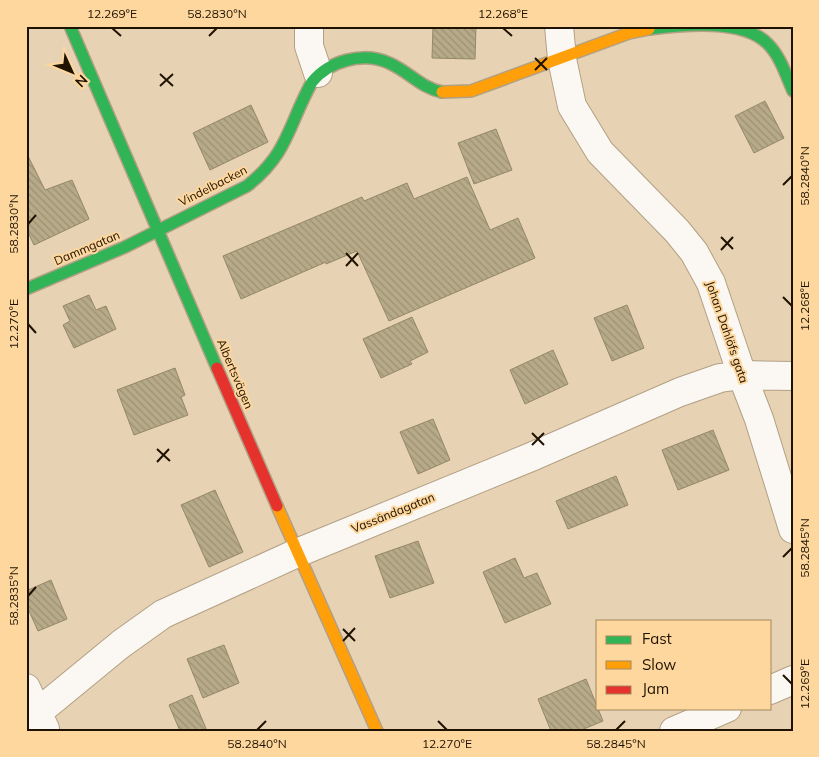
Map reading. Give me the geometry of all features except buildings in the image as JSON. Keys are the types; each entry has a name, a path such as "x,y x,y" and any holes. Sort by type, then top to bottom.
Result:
{"street":[{"name":"Albertsvägen","path":"70,26 297,552 377,731"},
{"path":"309,26 309,46 318,73 335,64 352,60 387,62 423,85 436,91 454,94 471,92 629,33 651,27 702,26 747,30 767,43 793,91"},
{"name":"Johan Dahlöfs gata","path":"559,26 562,59 572,106 600,152 677,231 694,252 711,283 759,419 793,529"},
{"name":"Vindelbacken","path":"158,230 247,186 273,165 282,153 303,96 318,73"},
{"name":"Dammgatan","path":"26,289 125,247 158,230"},
{"name":"Vassändagatan","path":"36,722 121,644 163,614 297,552 531,458 680,392 720,378 742,375 793,376"},
{"path":"772,689 793,680"},
{"path":"26,688 36,722"},
{"path":"674,731 722,710"}],"traffic: fast":[{"path":"649,29 711,25 743,30 757,36 768,44 776,54 793,91"},
{"path":"70,26 217,368"},
{"path":"26,289 125,247 247,186 272,162 280,150 312,82 328,68 347,60 358,58 379,60 396,66 428,87 442,92"}],"traffic: slow":[{"path":"442,92 471,91 629,33 649,29"},
{"path":"277,506 377,731"}],"traffic: jam":[{"path":"217,368 277,506"}]}
